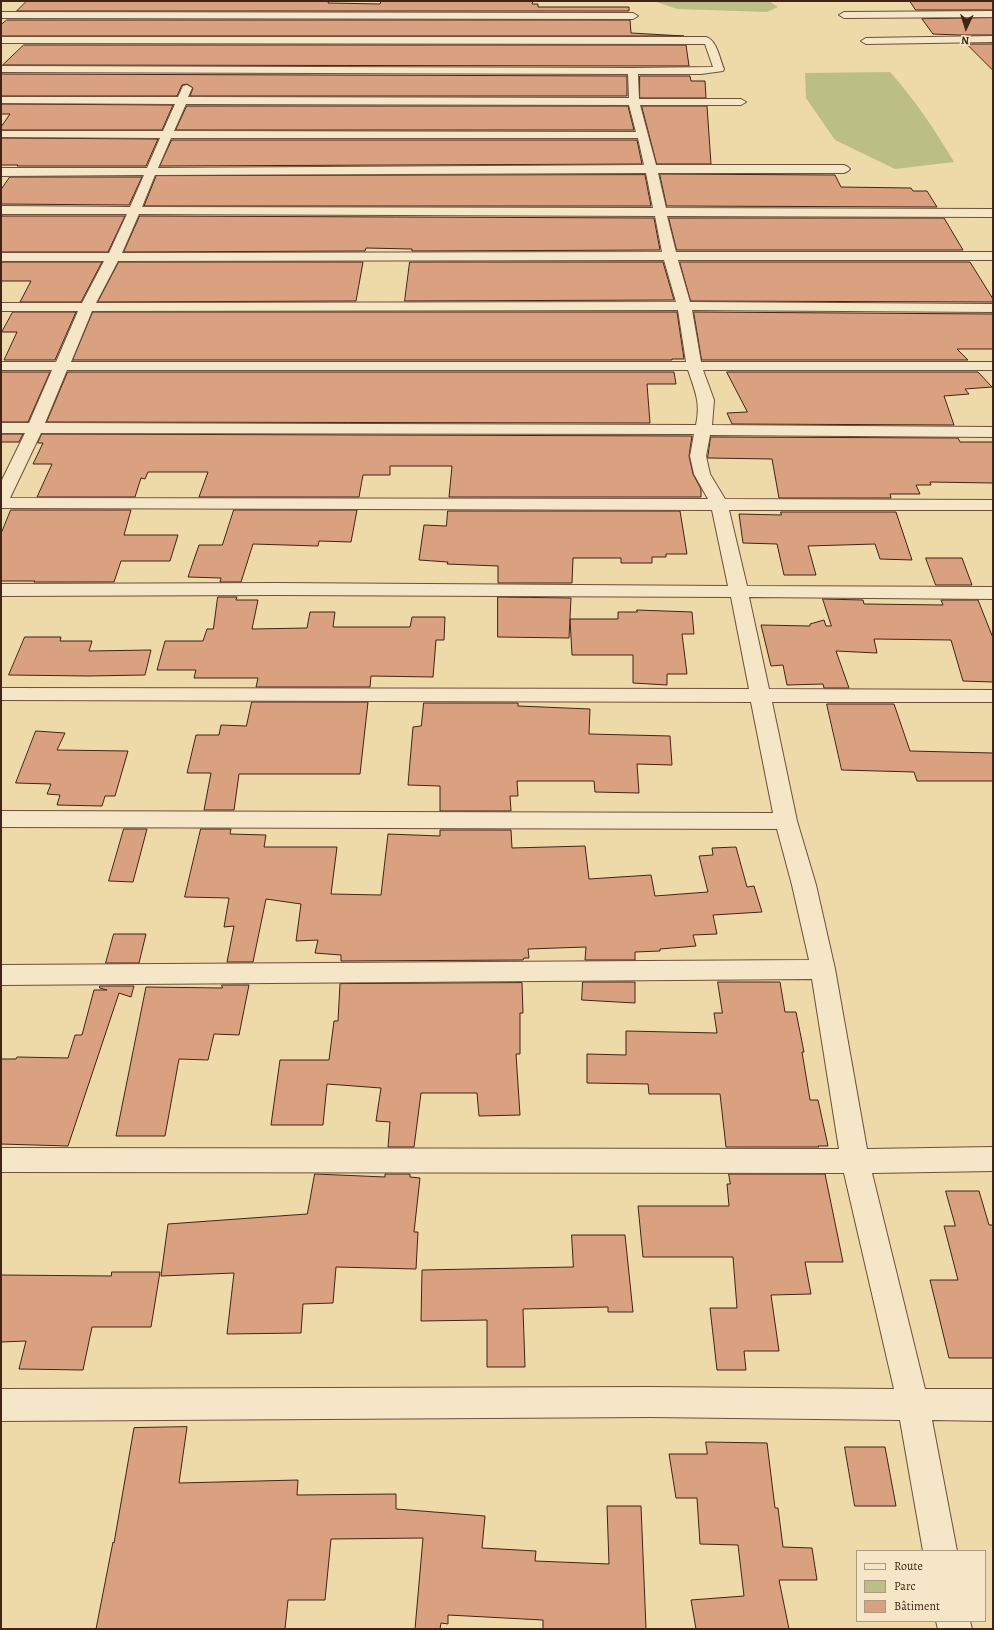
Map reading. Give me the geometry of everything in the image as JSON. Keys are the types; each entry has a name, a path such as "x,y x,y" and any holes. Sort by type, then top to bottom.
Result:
{"street":[{"path":"1,500 35,428 87,307 114,256 195,70 212,40 222,15 230,1"},
{"path":"866,41 990,34 977,14 967,4"},
{"path":"3,45 12,40 40,5"},
{"path":"844,15 993,14"},
{"path":"1,15 634,16"},
{"path":"1,69 702,71 719,69 709,42 706,40 12,40"},
{"path":"633,71 634,102 651,169 670,257 684,306 694,365 706,400 706,416 698,456 700,468 719,504 786,821 804,885 823,968 855,1161 913,1405 940,1550"},
{"path":"1,100 741,102"},
{"path":"1,134 642,135"},
{"path":"1,172 844,169"},
{"path":"1,210 993,213"},
{"path":"1,257 993,256"},
{"path":"1,307 684,306 993,308"},
{"path":"1,366 993,366"},
{"path":"1,428 993,432"},
{"path":"1,503 993,505"},
{"path":"1,590 284,589 739,593 993,593"},
{"path":"1,694 543,694 760,697 993,696"},
{"path":"1,820 786,821"},
{"path":"1,975 823,968"},
{"path":"1,1160 855,1161 993,1159"},
{"path":"1,1405 617,1402 993,1405"}],"green space":[{"path":"654,1 769,1 778,7 767,12 677,9"},
{"path":"890,72 908,93 940,138 954,162 895,169 835,140 806,98 805,73"}],"building":[{"path":"27,1 329,1 328,3 380,4 381,1 533,1 532,4 538,4 538,7 629,7 629,11 17,11"},
{"path":"910,1 993,1 993,10 916,10"},
{"path":"993,18 993,35 933,34 922,19"},
{"path":"7,20 630,20 631,33 684,36 1,36 1,25"},
{"path":"967,44 993,44 993,70"},
{"path":"24,45 686,45 689,66 3,65"},
{"path":"1,74 627,76 627,96 190,96 193,88 187,84 182,85 177,96 1,96"},
{"path":"640,76 690,76 691,81 705,81 706,98 640,98"},
{"path":"1,104 173,105 162,130 1,130 1,127 10,114 1,114"},
{"path":"187,106 628,106 634,130 176,130"},
{"path":"642,106 707,106 711,164 657,164"},
{"path":"1,138 158,139 146,166 17,166 18,165 1,165"},
{"path":"172,140 637,140 642,164 160,166"},
{"path":"660,174 835,175 841,187 911,188 913,191 927,191 937,207 667,206"},
{"path":"645,175 651,206 144,206 156,176"},
{"path":"10,177 142,177 129,205 1,204 1,190"},
{"path":"1,216 125,216 108,252 1,252"},
{"path":"140,216 654,218 660,250 412,251 412,249 366,248 365,251 124,252"},
{"path":"669,218 944,218 963,250 677,250"},
{"path":"1,262 102,262 81,302 20,302 31,281 1,281"},
{"path":"119,262 363,262 356,301 98,302"},
{"path":"410,262 663,262 674,300 405,301"},
{"path":"680,262 970,262 993,299 993,302 691,301"},
{"path":"13,312 76,312 55,360 4,360 17,332 2,332"},
{"path":"93,312 677,312 684,359 73,360"},
{"path":"694,312 993,314 993,349 957,349 968,360 702,360"},
{"path":"1,372 50,372 28,422 1,422"},
{"path":"68,372 674,372 676,384 647,384 650,423 47,422"},
{"path":"727,372 978,372 992,387 965,389 969,394 944,396 954,425 732,424 727,413 747,412"},
{"path":"1,434 23,434 19,442 1,442"},
{"path":"42,434 692,436 689,456 693,474 701,489 701,497 449,497 452,466 390,466 390,475 363,475 359,497 199,497 208,472 148,472 145,479 141,478 135,497 37,497 52,464 33,464 43,443 38,443"},
{"path":"711,437 958,438 960,442 993,442 993,483 930,482 931,485 916,485 920,494 890,494 891,498 779,498 772,459 708,458"},
{"path":"11,510 131,510 124,535 178,535 170,561 121,561 114,582 1,581 1,534"},
{"path":"234,510 357,510 351,542 319,541 318,546 253,544 241,582 220,582 221,578 188,577 199,545 222,545"},
{"path":"448,511 680,511 687,554 666,554 666,557 652,557 652,563 621,563 621,558 573,558 572,583 498,583 498,566 447,564 448,562 419,560 424,525 446,526"},
{"path":"781,512 896,512 912,560 880,559 875,544 808,546 816,575 784,575 777,544 743,543 739,514 781,515"},
{"path":"926,558 962,558 972,585 936,585"},
{"path":"218,597 237,597 236,600 258,600 252,629 307,628 310,612 335,612 333,627 410,627 412,617 445,617 444,640 436,640 433,677 371,676 370,687 256,687 258,678 194,678 196,670 157,670 165,641 203,641 207,629 213,629"},
{"path":"498,597 571,598 569,638 498,637"},
{"path":"823,599 863,600 864,604 943,605 941,600 978,600 993,638 993,682 963,681 951,640 874,639 877,653 836,651 849,688 824,688 823,684 787,685 783,665 771,666 761,625 810,626 810,624 824,620 826,626 831,626"},
{"path":"637,610 692,612 694,634 682,634 687,674 667,674 667,685 633,683 633,655 572,655 570,619 618,619 618,612 637,612"},
{"path":"25,637 61,637 60,641 92,641 89,651 151,650 145,675 9,675"},
{"path":"252,702 368,702 360,774 239,774 234,810 204,810 211,773 187,773 196,735 219,735 221,725 246,726"},
{"path":"424,703 518,703 518,706 590,709 589,734 670,736 672,765 637,764 639,793 595,792 594,781 517,781 518,796 510,796 511,811 440,811 440,786 408,785 413,727 421,726"},
{"path":"827,704 894,704 910,751 993,753 993,781 917,781 914,772 842,770"},
{"path":"36,731 65,733 57,750 128,751 115,796 105,796 102,806 57,805 60,795 47,794 51,784 16,783"},
{"path":"124,829 147,829 133,882 109,881"},
{"path":"201,829 231,829 230,834 266,835 264,847 337,847 331,894 381,895 388,834 440,836 440,830 511,830 512,848 585,846 589,879 651,875 655,896 708,892 699,856 713,855 712,848 736,847 747,887 754,886 762,912 713,915 717,934 693,935 696,946 660,949 660,951 635,952 635,960 585,960 586,947 528,949 529,958 524,958 523,960 341,961 341,955 315,953 318,940 296,941 301,904 266,899 253,962 227,962 234,926 224,927 229,898 185,897"},
{"path":"114,934 146,934 139,963 106,963"},
{"path":"583,982 635,982 635,1003 582,1000"},
{"path":"718,982 780,982 785,1012 796,1012 804,1052 802,1052 810,1100 818,1100 828,1146 726,1147 720,1094 649,1094 648,1084 587,1083 587,1054 626,1055 626,1031 717,1033 714,1013 722,1013"},
{"path":"522,983 523,1013 520,1013 520,1054 516,1054 520,1115 479,1116 477,1093 421,1093 414,1147 388,1147 390,1122 376,1121 381,1088 327,1084 323,1125 271,1125 280,1060 329,1060 334,1021 338,1021 340,984"},
{"path":"222,985 249,985 239,1035 214,1034 208,1060 179,1059 165,1136 116,1136 146,987 222,988"},
{"path":"100,986 134,986 131,997 119,993 68,1146 1,1144 1,1059 16,1059 17,1057 68,1058 75,1035 82,1035 94,990 107,990 100,988"},
{"path":"315,1174 385,1177 385,1174 410,1174 410,1177 420,1178 414,1232 418,1232 416,1269 336,1267 333,1303 303,1304 301,1333 227,1334 234,1273 161,1276 168,1224 307,1214"},
{"path":"729,1174 825,1174 843,1262 805,1262 811,1294 771,1295 779,1351 744,1351 746,1370 717,1370 710,1308 737,1308 733,1257 643,1257 638,1206 729,1206 727,1184 730,1184"},
{"path":"946,1191 979,1191 989,1225 993,1225 993,1358 949,1358 930,1280 958,1280 944,1226 955,1226"},
{"path":"572,1235 625,1235 633,1312 608,1312 608,1307 523,1309 525,1367 487,1367 487,1320 421,1321 422,1270 573,1267"},
{"path":"112,1272 160,1272 151,1327 92,1327 83,1370 19,1369 26,1341 1,1342 1,1275 111,1276"},
{"path":"187,1427 179,1483 298,1480 297,1495 396,1494 396,1509 485,1516 482,1548 536,1551 535,1561 609,1564 607,1506 641,1506 646,1629 543,1629 543,1620 448,1615 448,1624 441,1623 440,1629 415,1629 423,1538 331,1539 325,1600 288,1600 285,1629 96,1629 113,1542 114,1543 134,1428"},
{"path":"706,1442 767,1443 775,1508 778,1508 783,1547 812,1548 817,1580 779,1580 789,1629 696,1629 691,1600 744,1596 738,1545 700,1544 697,1498 676,1498 669,1454 707,1454"},
{"path":"845,1447 885,1447 896,1506 855,1506"}]}
